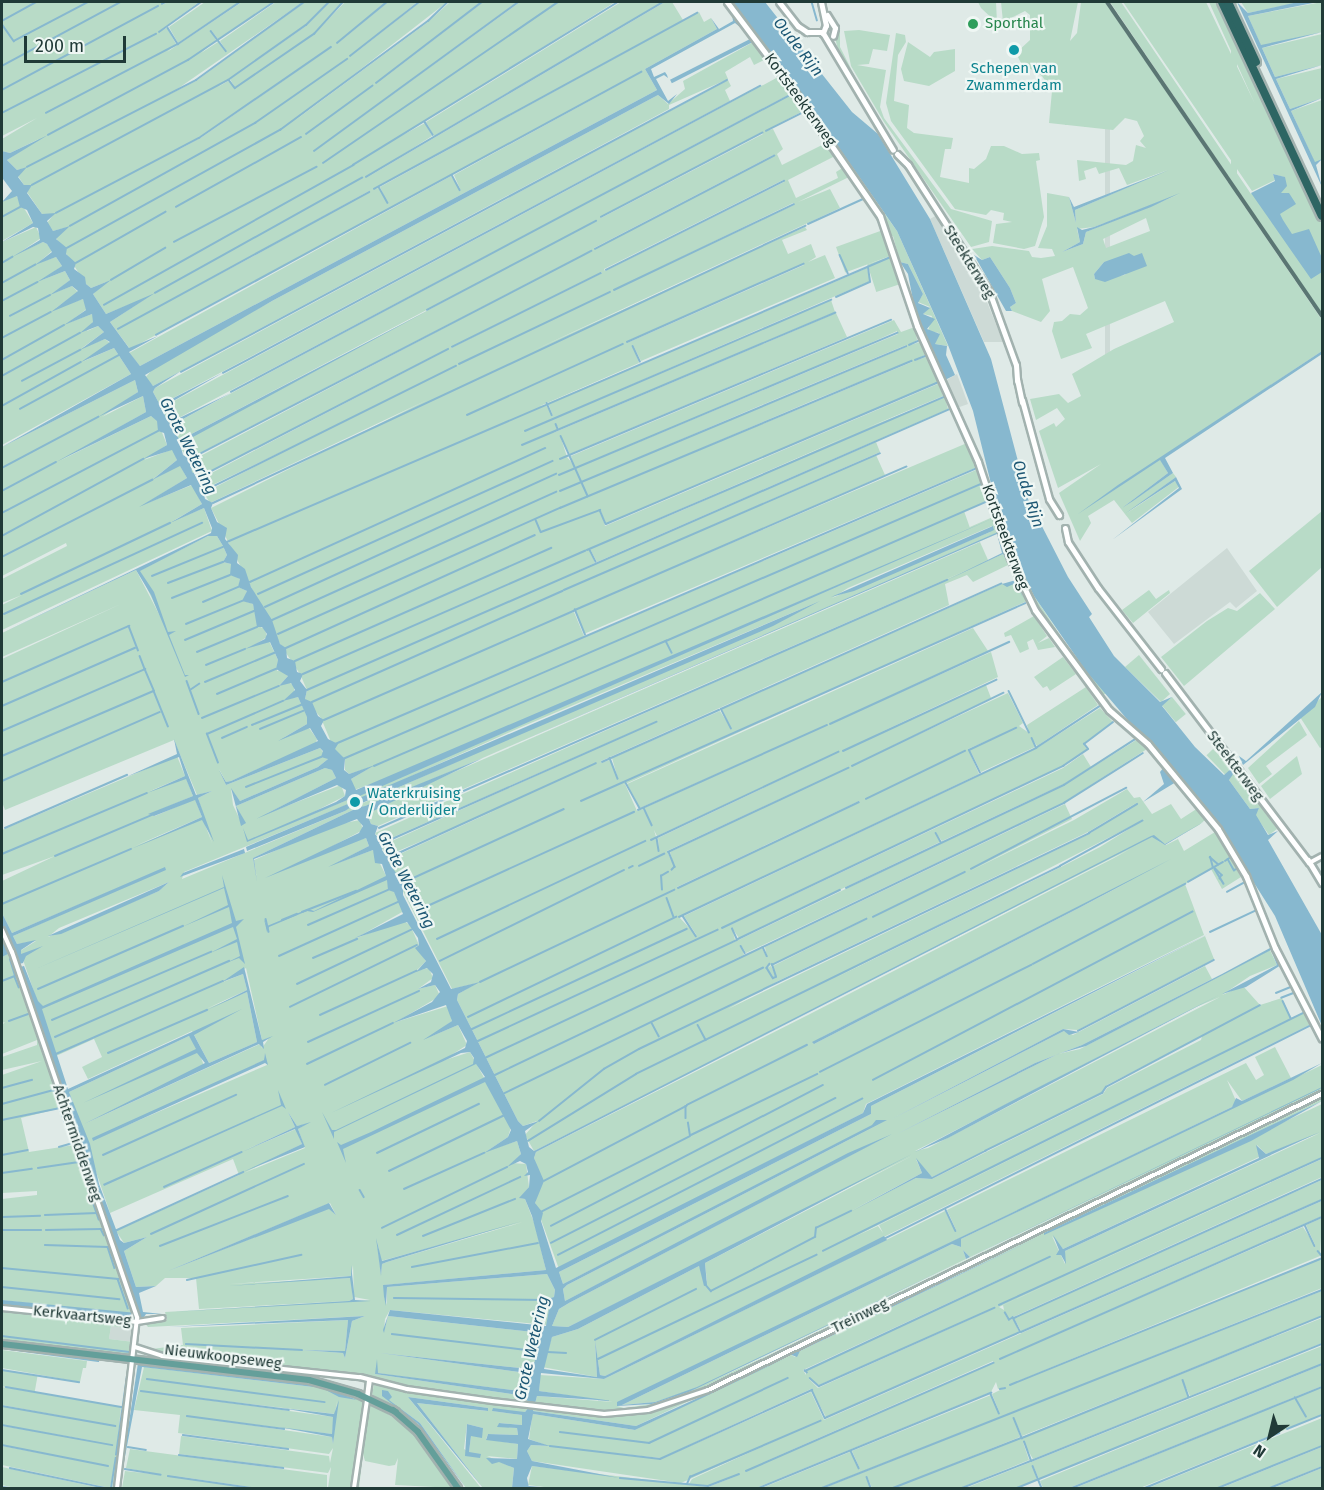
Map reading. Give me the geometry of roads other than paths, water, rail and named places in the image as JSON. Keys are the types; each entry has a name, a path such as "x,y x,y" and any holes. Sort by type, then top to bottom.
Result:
{"highway":[{"path":"1222,2 1323,216"},
{"path":"1228,2 1323,204"}],"main road":[{"name":"Nieuwkoopseweg","path":"2,1344 309,1380 367,1395 396,1412 418,1432 458,1488"}],"street":[{"name":"Kortsteekterweg","path":"727,2 880,216 917,326 978,462 1010,558 1032,604 1109,710 1148,744 1218,829 1246,876 1275,948 1323,1039"},
{"path":"779,2 798,26 807,32 823,32 831,37 836,28 828,25"},
{"path":"822,4 828,25"},
{"path":"823,32 828,25"},
{"name":"Steekterweg","path":"831,37 837,52 895,152 910,169 989,291 1014,361 1017,381 1047,491 1071,546 1147,654 1163,671 1323,883"},
{"path":"1309,863 1323,856"},
{"name":"Steekterweg","path":"1318,876 1323,890"},
{"name":"Achtermiddenweg","path":"2,930 12,950 136,1318 134,1359"},
{"name":"Treinweg","path":"135,1347 162,1356 370,1380 424,1392 534,1406 615,1414 648,1410 688,1398 1323,1094"},
{"name":"Kerkvaartsweg","path":"2,1308 163,1318"},
{"path":"117,1488 134,1359"},
{"path":"354,1488 370,1380"}],"water":[{"name":"Oude Rijn","path":"730,2 765,2 852,112 878,134 930,219 991,359 1028,499 1068,577 1092,614 1089,617 1114,656 1160,702 1172,697 1162,706 1195,747 1224,775 1232,768 1216,747 1236,770 1229,780 1250,809 1259,808 1256,815 1268,835 1278,831 1268,840 1322,935 1322,1026 1275,916 1218,826 1086,671 1034,596 1001,524 973,411 948,345 897,231 791,79"},
{"path":"1237,2 1248,13 1298,2 1318,2 1248,16 1261,45 1322,32 1262,48 1275,77 1322,65 1276,79 1290,109 1322,98 1291,111 1315,162 1322,159 1316,165 1322,187"},
{"path":"732,14 740,27 735,23 651,69 654,77 665,72 667,75 668,78 664,75 656,79 668,101 677,94 669,104 658,95 272,301 145,375 153,386 181,371 155,388 153,392 160,405 224,372 161,408 169,423 231,393 170,426 180,440 429,310 180,444 183,455 190,459 192,472 200,477 205,499 213,503 211,508 217,522 227,528 225,539 238,555 237,563 245,569 251,587 272,620 280,644 286,648 287,658 295,661 297,672 303,674 300,681 307,690 305,699 312,702 318,716 324,720 321,726 328,739 338,744 335,749 345,759 344,770 349,774 375,765 351,779 356,790 994,518 355,798 360,807 365,806 483,758 367,814 371,824 378,826 375,834 383,844 382,850 386,856 391,854 389,863 403,883 403,895 451,989 480,982 458,994 457,1000 518,1121 523,1126 539,1121 525,1131 529,1147 534,1151 1151,836 1154,835 1165,844 1205,821 1165,845 1152,837 536,1152 534,1158 544,1181 535,1203 543,1213 541,1221 556,1268 863,1113 867,1104 1210,933 871,1106 871,1114 559,1272 563,1284 872,1125 876,1120 887,1120 567,1285 563,1289 565,1301 848,1153 892,1134 569,1303 559,1309 552,1326 568,1327 912,1154 705,1263 707,1285 704,1286 699,1266 578,1329 552,1337 544,1369 597,1377 595,1340 600,1375 605,1376 884,1236 887,1240 604,1379 541,1373 539,1391 613,1401 537,1396 533,1411 636,1426 786,1358 635,1430 533,1414 528,1439 550,1446 531,1445 527,1451 532,1461 620,1478 532,1466 527,1478 529,1488 512,1488 514,1468 499,1462 492,1464 486,1458 517,1459 518,1444 486,1440 488,1434 518,1435 517,1428 497,1427 499,1423 522,1425 522,1415 492,1411 493,1408 525,1412 529,1407 526,1396 375,1374 377,1359 378,1373 512,1390 527,1388 530,1378 527,1373 380,1353 520,1368 535,1362 534,1351 541,1342 538,1334 533,1332 388,1316 384,1333 383,1330 390,1310 546,1326 550,1304 544,1300 554,1297 555,1290 547,1274 387,1287 386,1306 384,1297 383,1285 546,1270 532,1216 525,1199 519,1198 529,1187 530,1175 524,1176 528,1172 526,1164 520,1161 507,1167 521,1154 517,1141 484,1153 508,1137 511,1130 485,1082 343,1149 346,1163 337,1142 341,1145 371,1132 485,1077 476,1064 334,1132 334,1139 322,1112 332,1130 336,1130 473,1064 474,1058 470,1052 461,1053 331,1113 465,1048 467,1041 458,1025 423,1040 452,1021 446,1005 393,1023 432,1002 440,992 435,985 418,989 431,982 433,974 427,968 416,972 426,961 415,948 419,945 418,938 407,922 355,938 403,914 394,892 388,890 387,880 313,912 307,911 269,927 267,932 264,919 267,926 308,909 314,911 386,876 382,864 375,863 373,850 328,867 369,846 366,838 265,878 359,833 363,826 357,819 254,859 257,882 253,858 355,809 350,799 247,842 243,828 248,840 336,802 345,796 346,790 337,785 256,819 336,778 332,770 325,768 236,806 246,823 241,826 231,788 240,801 318,767 328,759 321,757 323,751 320,748 226,785 219,770 226,782 231,781 318,741 310,728 278,741 307,724 307,717 298,697 283,701 295,690 291,683 279,686 288,676 276,669 278,660 270,642 245,649 265,639 267,634 262,627 257,627 253,604 242,601 247,591 238,587 240,579 230,575 231,564 223,562 227,555 223,546 217,536 208,536 140,571 154,592 168,632 176,631 169,635 185,675 189,675 185,677 151,595 136,570 2,633 211,533 212,528 204,508 170,523 202,504 191,485 139,507 187,478 180,466 152,480 177,460 172,450 143,459 167,445 164,433 158,431 157,421 151,416 56,462 146,412 143,396 98,417 138,392 135,380 2,447 131,374 114,348 81,362 110,342 105,339 80,350 104,332 98,326 80,333 93,322 92,314 64,325 86,310 83,299 51,312 78,291 72,286 50,295 70,280 65,271 37,282 62,266 56,257 35,265 52,252 47,244 43,242 12,257 40,240 38,228 33,227 2,242 33,223 27,210 20,207 17,196 2,202 12,191 3,179 2,151 10,153 48,135 7,160 17,170 27,167 18,177 24,185 32,185 27,193 42,214 56,213 47,221 53,231 70,226 56,239 67,248 66,254 76,263 74,269 85,277 86,284 91,288 111,280 93,294 106,314 155,293 110,322 129,348 158,336 129,352 140,366 657,90 645,69 717,29 711,18 719,29 733,21"},
{"path":"752,38 754,42 672,83 670,80"},
{"path":"1169,170 1075,210 1076,223 1069,197 1074,207"},
{"path":"1273,174 1285,177 1287,186 1281,193 1289,193 1296,204 1280,214 1283,220 1292,234 1309,229 1322,258 1322,272 1311,279 1251,193 1275,181"},
{"path":"1180,193 1151,207 1086,232 1083,244 1062,252 1080,242 1077,227 1082,230 1094,227"},
{"path":"1129,253 1134,256 1142,253 1147,266 1105,282 1095,279 1094,274 1104,262"},
{"path":"974,255 982,260 990,257 1010,288 1016,303 1010,307 1012,311 1006,311"},
{"path":"900,262 908,264 923,294 918,303 930,308 923,314 935,319 927,329 940,334 935,344 947,346 946,355 955,375 945,380 916,316 908,274"},
{"path":"1322,351 1322,354 1165,458 1173,473 1133,501 1122,508 1168,473 1160,460 1078,514 1118,485"},
{"path":"1176,477 1182,489 1112,540 1179,488 1175,481 1126,513"},
{"path":"993,526 994,530 990,532 854,591 831,597"},
{"path":"998,532 1023,598 1016,583 1007,587 1002,584 1016,580 1003,554 947,580 1002,553 997,534 485,757"},
{"path":"820,601 773,626 362,803 357,799"},
{"path":"1322,692 1315,707 1243,765 1239,756 1246,761"},
{"path":"174,739 196,795 212,791 198,798 214,842 202,820 131,849 202,817 195,800 154,816 148,814 193,796 186,779 147,793 185,776 179,757 126,777 177,754"},
{"path":"1164,767 1176,782 1143,802 1164,784 1160,772"},
{"path":"350,803 351,807 345,811 247,851 246,847"},
{"path":"244,849 245,853 180,877 183,873"},
{"path":"1171,859 814,1044 812,1042"},
{"path":"165,867 166,870 13,936 17,944 36,940 21,950 21,954 43,946 26,956 23,963 19,964 14,951 2,957 3,941 9,948 13,947 2,924 2,913 12,933"},
{"path":"222,875 236,921 244,919 236,927 245,964 239,958 226,963 240,956 237,942 210,953 237,939 233,927 42,1009 68,1089 242,1009 194,1035 209,1063 257,1042 247,992 207,1010 247,990 243,974 222,982 244,967 262,1040 273,1036 263,1042 264,1049 259,1044 84,1124 205,1063 197,1053 83,1103 196,1049 189,1036 69,1092 90,1144 99,1184 120,1240 124,1243 147,1237 124,1251 136,1287 156,1286 139,1293 143,1312 162,1314 146,1314 142,1320 2,1305 2,1300 137,1313 20,967 24,966 38,1001 43,1006 232,923 229,907 182,927 228,905 224,888 31,971 224,887"},
{"path":"169,882 159,891 61,934 48,936"},
{"path":"1269,938 1281,965 1246,987 1222,994 1277,965 1271,950 1086,1046 1060,1053 1082,1045 1270,948"},
{"path":"1219,995 948,1138 915,1152 1002,1106"},
{"path":"1063,1029 1079,1032 1069,1035 1064,1031 890,1120"},
{"path":"265,1053 268,1065 265,1063 93,1141 92,1138 264,1060"},
{"path":"1056,1055 897,1134 1035,1063"},
{"path":"1322,1063 1293,1080 961,1239 961,1247 952,1244 622,1405 655,1402 697,1387 963,1260 689,1392 652,1404 617,1406 617,1402 1232,1107 1236,1098 1242,1101"},
{"path":"1322,1087 1320,1089 966,1259 963,1250 970,1257"},
{"path":"278,1090 286,1109 282,1106 104,1186 103,1184 281,1105"},
{"path":"1322,1101 1251,1141 1044,1235 1044,1233"},
{"path":"288,1112 297,1126 311,1122 298,1129 305,1147 243,1172 302,1144 295,1129 242,1152 295,1127"},
{"path":"1320,1132 1065,1251 1066,1264 1061,1255 1056,1255 1059,1250 1053,1235 1063,1249 1259,1158 1256,1145 1266,1154"},
{"path":"987,1151 932,1179 916,1178 850,1212 922,1173 916,1158 932,1177"},
{"path":"329,1203 336,1215 329,1209 168,1271"},
{"path":"522,1221 387,1262 382,1264 381,1276 376,1238 382,1261"},
{"path":"1041,1236 800,1351 797,1357 789,1354"},
{"path":"351,1265 355,1300 371,1301 171,1312 349,1301 353,1299 350,1278 229,1286 351,1276"},
{"path":"365,1316 352,1321 345,1358 343,1353 302,1350 345,1351 348,1320 168,1327"},
{"path":"138,1363 323,1386 357,1400 339,1397 322,1388 142,1367 119,1488"},
{"path":"382,1390 388,1391 392,1397 389,1400 420,1423 466,1488 418,1424 382,1396"},
{"path":"408,1397 488,1408 488,1411 417,1403 483,1488"},
{"path":"339,1400 333,1444 332,1437 279,1427 332,1434 333,1417 282,1408 334,1414"},
{"path":"467,1424 483,1428 482,1438 471,1436 469,1452 481,1454 480,1458 465,1456"}],"waterway":[{"path":"2,21 36,2"},
{"path":"2,24 14,41 88,2"},
{"path":"2,66 121,2"},
{"path":"162,4 166,2"},
{"path":"159,32 201,2"},
{"path":"46,113 178,44 240,2"},
{"path":"48,135 188,60 274,2"},
{"path":"27,167 196,80 304,2"},
{"path":"32,185 228,80 306,25 329,2"},
{"path":"229,80 235,88 314,34 343,2"},
{"path":"337,43 387,2"},
{"path":"350,56 419,2"},
{"path":"67,248 280,130 428,21 448,2"},
{"path":"376,83 482,2"},
{"path":"314,151 518,2"},
{"path":"323,163 558,2"},
{"path":"104,305 353,165 618,2"},
{"path":"366,177 663,2"},
{"path":"812,2 817,20"},
{"path":"2,90 158,6"},
{"path":"374,189 697,13"},
{"path":"168,28 178,44"},
{"path":"211,31 226,51"},
{"path":"2,113 156,34"},
{"path":"56,213 199,138 331,47"},
{"path":"70,226 255,123 347,59"},
{"path":"156,335 641,72"},
{"path":"181,372 727,80"},
{"path":"306,134 372,86"},
{"path":"223,373 760,86"},
{"path":"231,392 792,94"},
{"path":"766,131 804,112"},
{"path":"425,122 433,135"},
{"path":"601,217 762,133"},
{"path":"176,207 301,137"},
{"path":"595,249 774,156"},
{"path":"174,242 316,167"},
{"path":"452,175 460,190"},
{"path":"155,293 362,178"},
{"path":"606,270 784,181"},
{"path":"379,187 388,203"},
{"path":"118,329 369,192"},
{"path":"808,224 863,199"},
{"path":"614,290 794,204"},
{"path":"2,217 20,207"},
{"path":"76,263 165,212"},
{"path":"427,310 596,221"},
{"path":"213,503 805,226"},
{"path":"111,280 165,248"},
{"name":"Grote Wetering","path":"190,459 591,251"},
{"path":"840,255 848,273"},
{"path":"227,542 893,256"},
{"path":"2,263 12,257"},
{"path":"627,342 803,264"},
{"path":"2,283 35,265"},
{"path":"836,297 870,282 868,267"},
{"path":"452,347 601,273"},
{"path":"2,301 37,282"},
{"path":"459,364 610,292"},
{"path":"10,316 50,295"},
{"path":"525,431 831,300"},
{"path":"2,338 51,312"},
{"path":"522,445 835,313"},
{"path":"560,459 891,320"},
{"path":"2,360 64,325"},
{"path":"2,376 80,333"},
{"path":"559,475 897,333"},
{"path":"909,345 920,340"},
{"path":"467,415 623,344"},
{"path":"633,346 640,361"},
{"path":"560,491 906,346"},
{"name":"Grote Wetering","path":"200,477 448,349"},
{"path":"22,381 80,350"},
{"path":"20,409 119,355"},
{"path":"915,360 928,355"},
{"path":"278,634 560,508 911,361"},
{"path":"2,406 81,362"},
{"name":"Grote Wetering","path":"206,490 456,366"},
{"path":"536,520 541,532 600,510 606,524 939,382"},
{"path":"587,550 944,397"},
{"path":"547,403 552,415"},
{"path":"307,690 950,409"},
{"path":"2,468 98,417"},
{"path":"556,424 558,429"},
{"path":"2,513 158,431"},
{"path":"561,436 588,496"},
{"path":"250,582 545,448"},
{"path":"564,590 880,453"},
{"path":"2,536 143,459"},
{"path":"258,594 552,461"},
{"path":"2,491 56,462"},
{"path":"585,635 575,610 906,467"},
{"path":"333,745 977,468"},
{"path":"265,607 556,474"},
{"path":"2,557 152,480"},
{"path":"343,759 981,484"},
{"path":"270,621 556,492"},
{"path":"985,494 992,513"},
{"path":"666,641 988,501"},
{"path":"21,594 170,523"},
{"path":"4,614 202,523"},
{"path":"286,648 535,535"},
{"path":"152,576 223,547"},
{"path":"295,661 551,548"},
{"path":"590,550 596,562"},
{"path":"303,674 585,551"},
{"path":"168,583 223,562"},
{"path":"172,598 230,575"},
{"name":"Grote Wetering","path":"379,828 947,580"},
{"path":"731,729 721,709 1001,584"},
{"path":"203,602 238,587"},
{"path":"312,702 562,591"},
{"path":"186,624 242,601"},
{"path":"581,801 1025,603"},
{"path":"185,640 254,611"},
{"path":"324,720 574,611"},
{"path":"2,682 129,626 138,650"},
{"path":"197,652 257,627"},
{"path":"374,766 666,641 672,653"},
{"path":"830,724 1009,642"},
{"path":"2,706 135,648"},
{"path":"206,665 245,649"},
{"path":"205,682 274,653"},
{"path":"140,656 145,669"},
{"path":"2,731 145,669 154,690"},
{"path":"217,694 276,669"},
{"path":"843,751 996,680"},
{"path":"187,681 199,714"},
{"path":"190,690 199,684"},
{"path":"202,718 279,686"},
{"path":"2,756 154,691 168,726"},
{"path":"1009,691 1029,732"},
{"path":"852,766 1003,693"},
{"path":"218,763 207,734 283,701"},
{"path":"252,725 301,705"},
{"path":"679,917 1036,748 1100,706"},
{"path":"602,762 719,710"},
{"path":"260,729 303,711"},
{"path":"2,781 160,712"},
{"name":"Grote Wetering","path":"383,843 656,722"},
{"path":"722,928 1063,766 1088,749 1084,744 1113,722"},
{"path":"638,810 827,725"},
{"path":"222,738 247,727"},
{"path":"980,773 969,750 1016,728"},
{"path":"1032,738 1036,747"},
{"path":"846,888 1064,785 1137,738"},
{"path":"866,799 965,751"},
{"path":"651,840 838,752"},
{"path":"495,1075 1064,803 1143,753"},
{"path":"246,787 321,757"},
{"path":"610,758 618,779"},
{"name":"Grote Wetering","path":"390,857 596,763"},
{"path":"668,852 848,768"},
{"path":"5,828 127,775"},
{"path":"626,783 640,808"},
{"path":"971,869 1126,788"},
{"path":"2,854 147,793"},
{"path":"678,888 859,802"},
{"path":"539,1121 604,1069 639,1049 1089,833 1137,804"},
{"path":"644,808 652,825"},
{"name":"Grote Wetering","path":"409,880 564,809"},
{"name":"Grote Wetering","path":"421,909 634,812"},
{"path":"55,856 152,815"},
{"path":"528,1141 636,1074 1060,866 1142,821"},
{"path":"936,833 941,842"},
{"path":"657,838 659,851"},
{"path":"437,939 645,841"},
{"path":"2,904 131,849"},
{"path":"669,852 675,867 672,870"},
{"path":"639,866 664,854"},
{"path":"1213,868 1210,857 1218,864"},
{"path":"1225,861 1231,857"},
{"path":"1228,859 1234,870 1237,869"},
{"path":"1188,882 1223,862"},
{"path":"629,868 633,866"},
{"path":"1215,868 1222,875 1220,879"},
{"path":"1215,869 1224,884"},
{"path":"440,961 624,870"},
{"path":"662,890 661,876 668,872"},
{"path":"873,917 965,872"},
{"path":"1227,892 1245,882"},
{"path":"1033,964 1185,884"},
{"path":"308,925 388,890"},
{"path":"480,982 674,890"},
{"path":"738,939 840,890"},
{"path":"302,912 356,891"},
{"path":"667,898 674,917"},
{"name":"Grote Wetering","path":"279,956 398,902"},
{"path":"1210,932 1257,910"},
{"path":"873,1080 1192,912"},
{"path":"282,920 297,914"},
{"path":"683,916 696,936"},
{"path":"468,1017 676,917"},
{"path":"266,919 269,932"},
{"path":"770,964 767,968 773,978 776,977 772,965 866,919"},
{"path":"38,989 183,926"},
{"name":"Grote Wetering","path":"297,984 413,929"},
{"path":"470,1030 687,929"},
{"path":"485,1058 737,940 732,929"},
{"path":"478,1041 717,930"},
{"path":"313,958 357,939"},
{"path":"290,1007 417,945"},
{"path":"741,946 745,953"},
{"path":"763,947 767,956"},
{"path":"52,1020 211,952"},
{"path":"2,981 15,976 10,960"},
{"path":"1078,1031 1214,960"},
{"path":"55,1037 229,961"},
{"path":"820,1072 1031,965"},
{"path":"1281,965 1288,979"},
{"path":"503,1094 763,968"},
{"path":"320,1015 416,971"},
{"path":"15,977 19,987"},
{"path":"56,1054 223,981"},
{"path":"1276,993 1291,987"},
{"path":"308,1042 419,991"},
{"path":"823,1251 1305,1012 1295,993 1282,998"},
{"path":"1283,1001 1291,1018"},
{"path":"985,1151 1102,1093 1106,1087 1260,1005"},
{"path":"108,1053 207,1010"},
{"path":"9,1021 28,1014"},
{"path":"307,1064 393,1023"},
{"path":"652,1023 659,1036"},
{"path":"698,1025 706,1040"},
{"path":"886,1238 1312,1025"},
{"path":"325,1085 410,1043"},
{"path":"687,1105 807,1045"},
{"path":"691,1135 817,1074"},
{"path":"2,1088 32,1080"},
{"path":"551,1226 823,1085"},
{"path":"2,1104 54,1090 57,1097"},
{"path":"103,1155 236,1095"},
{"path":"551,1243 835,1098"},
{"path":"558,1255 862,1099"},
{"path":"377,1153 479,1104"},
{"path":"544,1181 686,1106 686,1118"},
{"path":"2,1120 60,1108 68,1131"},
{"path":"389,1171 503,1116"},
{"path":"539,1213 690,1136 688,1123"},
{"path":"59,1147 73,1143 75,1150"},
{"path":"2,1155 28,1150"},
{"path":"164,1187 242,1152"},
{"path":"404,1189 484,1153"},
{"path":"999,1305 1322,1158"},
{"path":"38,1168 79,1162 85,1179"},
{"path":"151,1234 304,1164"},
{"path":"382,1228 507,1167"},
{"path":"2,1173 32,1169"},
{"path":"115,1231 243,1172"},
{"path":"397,1235 520,1177"},
{"path":"1014,1318 1322,1179"},
{"path":"89,1190 99,1219"},
{"path":"360,1190 364,1197"},
{"path":"160,1246 288,1196"},
{"path":"423,1236 515,1199"},
{"path":"1021,1332 1322,1200"},
{"path":"946,1210 956,1231"},
{"path":"706,1285 711,1291 815,1237 816,1228 851,1211"},
{"path":"45,1215 97,1213"},
{"path":"2,1217 40,1216"},
{"path":"1000,1359 1322,1217"},
{"path":"1305,1225 1315,1246"},
{"path":"46,1230 101,1229 104,1235"},
{"path":"2,1230 41,1230"},
{"path":"412,1267 538,1243"},
{"path":"45,1245 108,1247 115,1268"},
{"path":"1318,1251 1322,1256"},
{"path":"187,1280 301,1255"},
{"path":"598,1359 816,1255"},
{"path":"807,1373 805,1371 1050,1257"},
{"path":"1010,1385 1322,1258"},
{"path":"2,1268 118,1279 128,1308"},
{"path":"2,1287 119,1299"},
{"path":"595,1340 696,1289"},
{"path":"822,1488 1322,1290"},
{"name":"Grote Wetering","path":"394,1298 544,1300"},
{"path":"810,1378 819,1386 994,1308"},
{"path":"550,1446 660,1459 812,1390 825,1418 1020,1332 1013,1318 1009,1320 1005,1313"},
{"path":"1014,1418 1022,1438 1322,1316"},
{"name":"Grote Wetering","path":"392,1334 534,1351"},
{"path":"2,1336 129,1352"},
{"path":"186,1344 302,1350"},
{"path":"1031,1461 1322,1344"},
{"path":"2,1348 98,1361"},
{"name":"Grote Wetering","path":"548,1352 566,1353"},
{"path":"746,1471 993,1363"},
{"path":"1017,1488 1322,1364"},
{"path":"2,1370 79,1382"},
{"path":"116,1455 127,1376"},
{"path":"560,1432 649,1443 788,1378"},
{"path":"147,1379 325,1402"},
{"path":"1183,1380 1189,1397"},
{"path":"6,1387 122,1407"},
{"path":"1306,1417 1295,1398 1322,1387"},
{"path":"1000,1389 1005,1388"},
{"path":"141,1391 289,1410"},
{"path":"759,1488 991,1393"},
{"path":"991,1394 999,1413"},
{"path":"1072,1488 1295,1398"},
{"path":"2,1406 115,1426"},
{"path":"1287,1429 1322,1415"},
{"path":"187,1416 284,1429"},
{"path":"687,1484 690,1477 820,1421"},
{"path":"2,1425 112,1445"},
{"path":"1145,1488 1279,1433"},
{"path":"183,1435 288,1449"},
{"path":"893,1488 1021,1438"},
{"path":"962,1488 1031,1461 1024,1442"},
{"path":"2,1445 108,1466"},
{"path":"1218,1488 1322,1446"},
{"path":"128,1447 146,1450"},
{"path":"851,1451 859,1468"},
{"path":"179,1455 283,1468"},
{"path":"111,1488 116,1458"},
{"path":"1033,1466 1042,1488"},
{"path":"1270,1488 1322,1467"},
{"path":"10,1468 106,1488"},
{"path":"125,1469 161,1475"},
{"path":"620,1478 708,1486 739,1474"},
{"path":"168,1476 251,1488"},
{"path":"867,1477 871,1488"},
{"path":"2,1487 9,1488"},
{"path":"529,1487 540,1488"}],"railway":[{"path":"1107,2 1322,316"}],"place":[{"name":"Sporthal","path":"973,24"},
{"name":"Schepen van Zwammerdam","path":"1014,50"},
{"name":"Waterkruising / Onderlijder","path":"355,802"}]}
